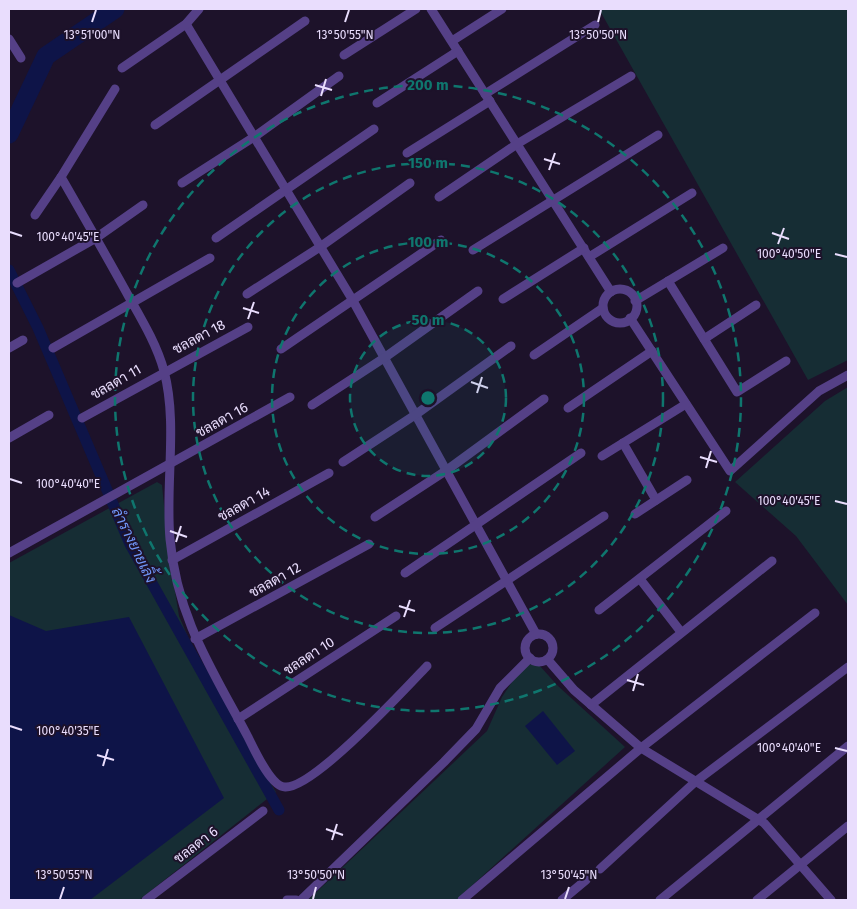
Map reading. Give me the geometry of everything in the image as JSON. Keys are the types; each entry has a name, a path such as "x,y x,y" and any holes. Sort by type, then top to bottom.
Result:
{"street":[{"path":"122,68 186,24 199,9"},
{"path":"344,55 416,9"},
{"path":"431,9 611,292"},
{"path":"452,41 502,9"},
{"path":"155,125 305,21"},
{"path":"186,24 352,299 478,525 536,634"},
{"path":"407,153 595,25"},
{"path":"9,38 20,58"},
{"path":"377,103 458,51"},
{"path":"182,183 254,137 339,76"},
{"path":"439,197 517,144 631,76"},
{"path":"35,215 61,177 115,89"},
{"path":"216,238 374,129"},
{"path":"472,250 658,135"},
{"path":"61,177 132,302 164,371 168,403 168,466 172,560 180,597 195,639 275,784 279,787 292,787 364,732 427,666"},
{"path":"247,294 320,247 410,183"},
{"path":"589,257 692,193"},
{"path":"18,283 96,238 143,204"},
{"path":"281,348 441,240"},
{"path":"502,299 584,248"},
{"path":"636,301 724,248"},
{"path":"52,348 210,258"},
{"path":"668,281 737,392 786,361"},
{"path":"625,290 630,292 636,301 635,311 624,322 613,321 605,314 603,308 605,297 611,292 625,290"},
{"path":"312,405 384,358 478,292"},
{"path":"704,339 756,305"},
{"path":"534,355 603,308"},
{"path":"630,318 730,471 819,391 848,374"},
{"name":"ชลลดา 18","path":"164,371 248,327"},
{"path":"9,348 23,340"},
{"path":"343,462 415,415 511,346"},
{"path":"568,408 652,352"},
{"name":"ชลลดา 11","path":"82,418 164,371"},
{"name":"ชลลดา 16","path":"9,553 290,397"},
{"path":"376,517 447,470 544,399"},
{"path":"602,456 686,404"},
{"path":"9,438 49,415"},
{"path":"623,443 656,500"},
{"path":"405,574 581,453"},
{"name":"ชลลดา 14","path":"172,560 329,473"},
{"path":"635,514 687,480"},
{"path":"599,610 640,580 726,511"},
{"path":"435,628 604,516"},
{"name":"ชลลดา 12","path":"195,639 369,544"},
{"path":"591,704 772,561"},
{"path":"640,580 681,632"},
{"path":"462,900 640,748 815,613"},
{"name":"ชลลดา 10","path":"238,719 396,616"},
{"path":"536,634 542,634 551,641 552,653 548,660 540,662 530,658 526,652 529,638 536,634"},
{"path":"301,900 476,729 500,688 530,658"},
{"path":"548,660 574,690 640,748 694,782 758,818 832,900"},
{"path":"600,869 694,782 848,667"},
{"path":"660,900 848,746"},
{"name":"ชลลดา 6","path":"146,900 263,811"},
{"path":"757,900 848,826"},
{"path":"562,900 586,880"},
{"path":"287,900 296,900"}],"shaded area":[{"path":"599,9 848,9 848,360 808,380"},
{"path":"848,387 848,605 796,536 735,482 825,401"},
{"path":"157,482 162,485 169,555 179,616 207,681 276,792 139,900 9,900 9,563"},
{"path":"9,615 46,631 129,617 224,798 90,900 9,900"},
{"path":"524,664 539,665 558,686 625,747 456,900 308,900 487,731 502,697"},
{"path":"543,711 575,751 557,765 525,726"}],"waterway":[{"path":"9,134 46,56 115,9"},
{"name":"ลำรางยายเลิ้ง","path":"9,270 38,328 130,544 279,810"}]}
